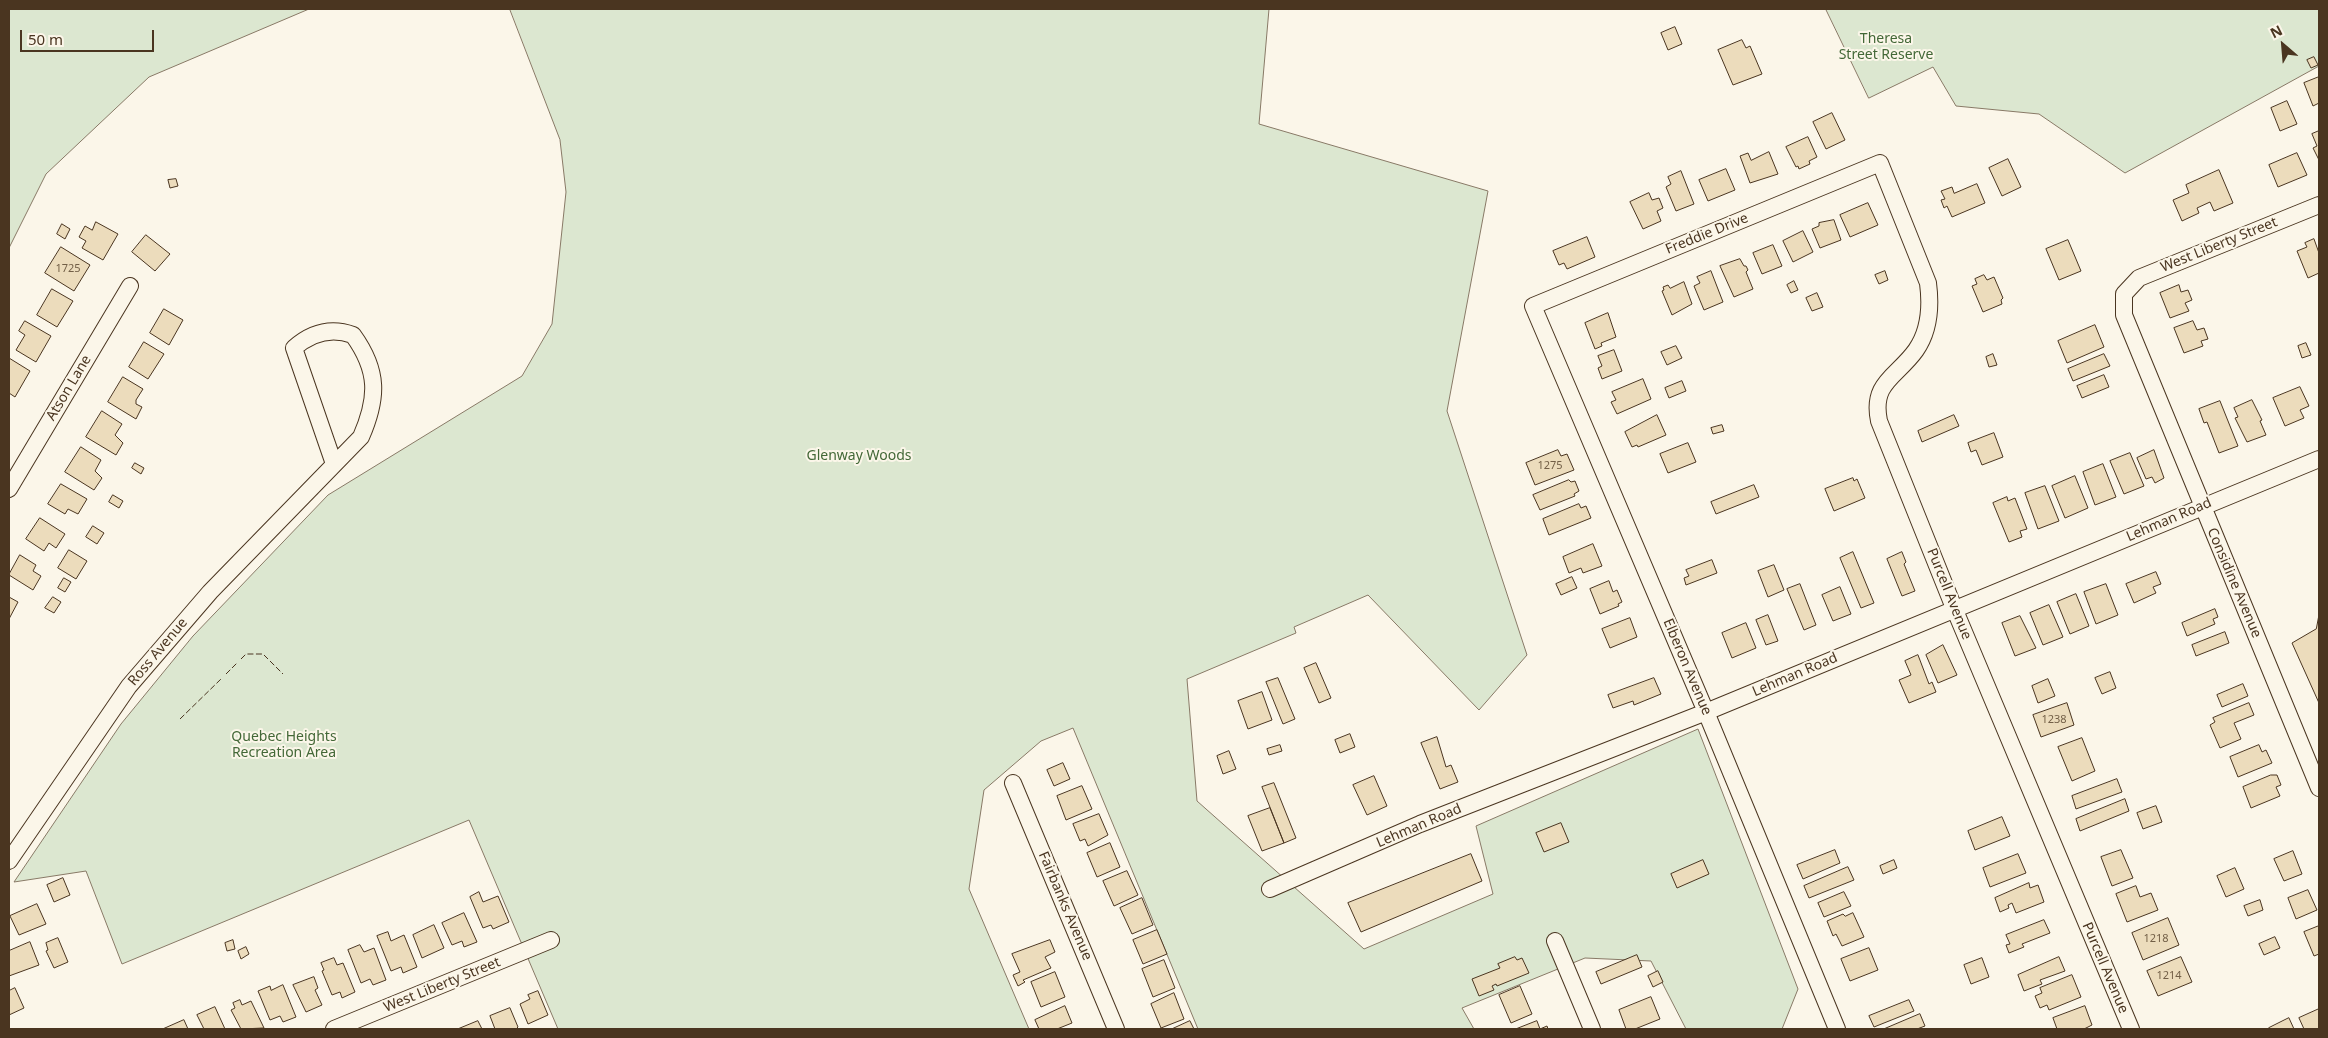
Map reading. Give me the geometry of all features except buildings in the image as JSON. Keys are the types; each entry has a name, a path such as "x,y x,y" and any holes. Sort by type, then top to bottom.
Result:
{"street":[{"name":"Freddie Drive","path":"1533,306 1880,163"},
{"name":"Purcell Avenue","path":"1880,163 1928,283 1930,300 1924,333 1917,348 1880,390 1877,411 1879,421 1954,608 2131,1029"},
{"name":"West Liberty Street","path":"2124,294 2139,278 2319,205"},
{"name":"Atson Lane","path":"9,489 130,286"},
{"name":"Considine Avenue","path":"2124,294 2124,315 2319,788"},
{"name":"Elberon Avenue","path":"1533,306 1706,712 1837,1029"},
{"name":"Ross Avenue","path":"9,861 129,686 210,592 361,437 370,416 374,397 373,372 362,347 353,335 332,331 306,338 294,348 334,464"},
{"name":"Lehman Road","path":"1270,889 1420,824 1706,712 2202,506 2319,460"},
{"name":"Fairbanks Avenue","path":"1013,783 1116,1029"},
{"name":"West Liberty Street","path":"334,1029 551,940"},
{"path":"1555,941 1592,1029"}],"green space":[{"path":"9,9 309,9 149,77 46,174 9,248"},
{"name":"Glenway Woods","path":"510,9 1269,9 1259,124 1488,191 1447,411 1527,655 1479,710 1368,595 1294,627 1296,633 1187,679 1197,801 1364,949 1493,894 1476,826 1698,729 1798,989 1782,1029 1686,1029 1651,961 1585,958 1462,1008 1474,1029 1198,1029 1073,728 1041,741 984,790 969,889 1029,1029 558,1029 469,820 122,964 86,871 14,882 121,724 193,636 328,495 522,376 552,324 566,192 560,140"},
{"name":"Theresa Street Reserve","path":"1826,9 2319,9 2319,66 2125,173 2039,114 1956,106 1933,67 1869,98"}],"fence":[{"path":"241,659 246,654 263,654 268,659"},
{"path":"270,661 283,674"},
{"path":"226,674 238,662"},
{"path":"180,719 221,679"}],"park label":[{"name":"Quebec Heights Recreation Area","path":"284,746"}]}
